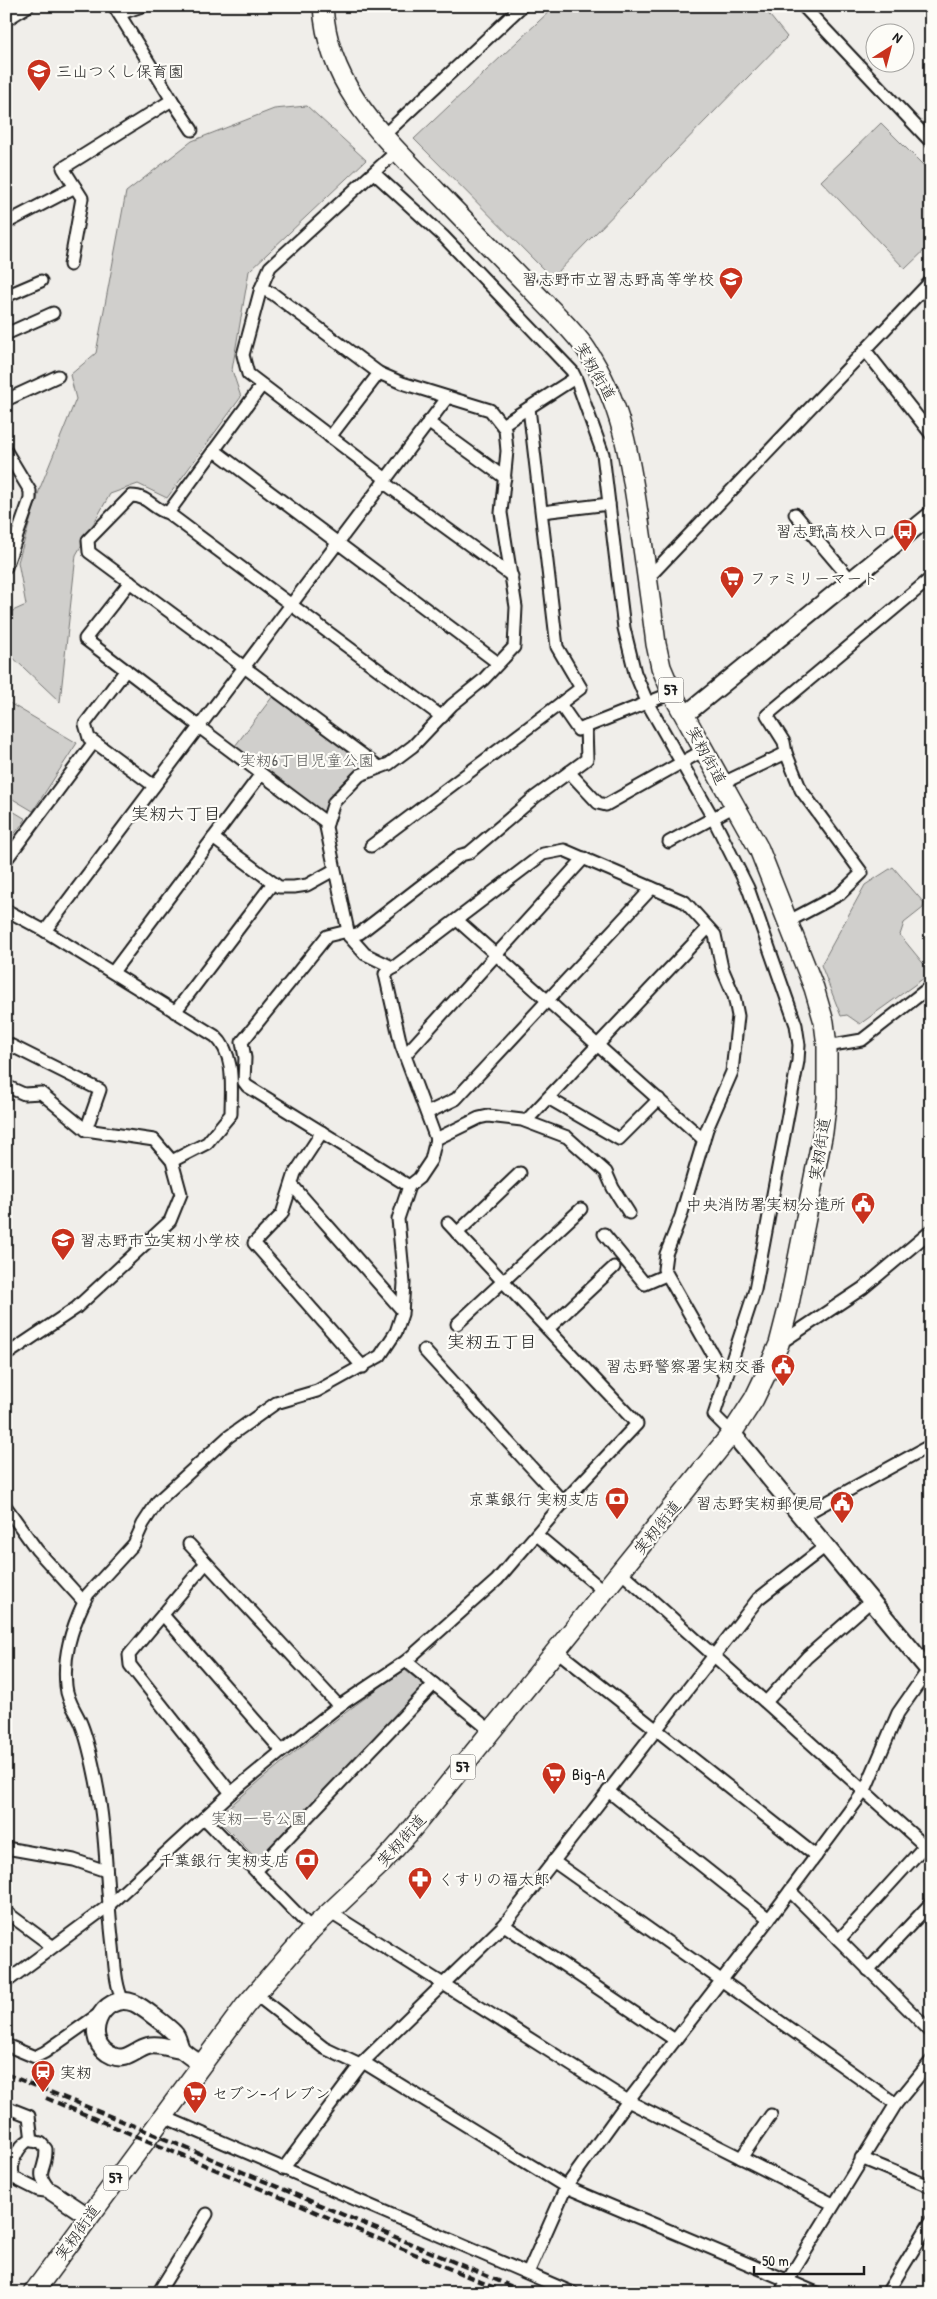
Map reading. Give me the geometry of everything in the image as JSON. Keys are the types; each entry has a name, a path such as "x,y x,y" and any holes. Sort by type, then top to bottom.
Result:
{"main road":[{"name":"実籾街道","path":"33,2293 162,2116 255,1994 312,1929 408,1834 732,1433 754,1400 779,1344 790,1300 823,1132 827,1098 827,1046 824,1022 814,988 789,921 759,849 672,693 661,667 623,429 616,406 598,369 574,334 397,151 357,106 342,80 328,40 323,6"}],"street":[{"path":"6,20 28,6"},
{"path":"142,6 117,10 192,130"},
{"path":"383,136 522,6"},
{"path":"803,6 931,142"},
{"path":"70,265 82,198 62,168 172,100"},
{"path":"397,151 270,267 261,288 243,355 248,374 330,436 384,480 512,576"},
{"path":"374,173 443,236 572,371 575,378 602,454 624,628 635,673 648,704 713,818 748,888 781,977 796,1025 799,1045 792,1095 755,1290 714,1415 732,1433 930,1671 898,1713 865,1790 769,1919 628,2101 566,2187 528,2273"},
{"path":"6,223 75,187"},
{"path":"648,578 931,281"},
{"path":"6,296 41,282"},
{"path":"261,288 273,294 379,373 446,398 490,410 502,425 507,451 506,478 501,513 516,607 514,647 413,746 389,764 360,775 334,802 327,823 326,835 348,934 365,954 394,968"},
{"path":"6,334 52,313"},
{"path":"865,350 931,434"},
{"path":"330,436 379,373"},
{"path":"6,400 58,376"},
{"path":"502,425 575,378"},
{"path":"168,513 262,385"},
{"path":"45,931 446,398"},
{"path":"372,846 581,688 557,647 529,408"},
{"path":"428,422 506,478"},
{"path":"214,450 498,663"},
{"path":"6,452 30,491 30,499 6,567"},
{"path":"379,767 89,552 88,540 131,496 142,496 168,513 442,717"},
{"path":"542,512 609,504"},
{"path":"795,514 852,580"},
{"path":"685,716 931,515"},
{"path":"789,921 840,894 862,873 801,790 786,753 784,742 767,715 931,578"},
{"path":"130,582 85,640 327,823"},
{"path":"126,670 85,724 89,738 154,786"},
{"path":"560,704 578,730 672,693"},
{"path":"409,1186 247,1086 244,1082 245,1058 242,1042 328,936 360,933 462,855 469,853 535,797 586,758 586,727"},
{"path":"6,860 94,742"},
{"path":"569,772 598,803 606,805 704,750"},
{"path":"722,783 786,753"},
{"path":"113,972 261,774"},
{"path":"669,842 735,806"},
{"path":"214,838 279,887 294,887 307,884 334,870"},
{"path":"123,2002 117,1987 108,1906 102,1816 96,1780 80,1722 70,1703 66,1688 66,1656 72,1628 88,1594 134,1544 142,1524 158,1502 228,1437 276,1403 317,1391 363,1367 380,1356 396,1332 402,1310 404,1283 398,1219 409,1186 419,1178 431,1160 436,1139 405,1055 386,974 542,854 564,850 685,902 715,935 722,968 734,996 738,1016 732,1072 713,1110 682,1216 666,1254 664,1268 666,1275 726,1378"},
{"path":"405,1055 584,858"},
{"path":"175,1012 273,882"},
{"path":"427,1113 456,1100 652,888"},
{"path":"6,910 113,972 215,1036 223,1043 228,1053 231,1114 207,1142 172,1161"},
{"path":"457,920 704,1140"},
{"path":"526,1121 708,928"},
{"path":"827,1046 862,1040 931,986"},
{"path":"6,1043 100,1090 86,1130"},
{"path":"228,1053 244,1049"},
{"path":"6,1086 24,1094 41,1093 86,1130 154,1140 172,1161 181,1194 170,1221 76,1308 6,1355"},
{"path":"548,1098 619,1139 659,1099"},
{"path":"436,1139 479,1118 488,1116 526,1121 566,1136 606,1172 613,1188 629,1213"},
{"path":"322,1132 296,1173 282,1214 254,1243 363,1367"},
{"path":"457,1233 520,1173"},
{"path":"292,1185 402,1310"},
{"path":"457,1324 581,1209"},
{"path":"6,1982 108,1906 231,1793 282,1751 339,1706 406,1661 497,1580 564,1503 637,1424 448,1223"},
{"path":"779,1344 863,1288 931,1231"},
{"path":"604,1234 645,1284 666,1275"},
{"path":"548,1329 614,1267"},
{"path":"424,1350 564,1503"},
{"path":"802,1516 931,1445"},
{"path":"6,1507 37,1550 84,1602"},
{"path":"537,1536 605,1592"},
{"path":"190,1544 339,1706"},
{"path":"283,2169 362,2064 442,1983 504,1925 758,1600 826,1545"},
{"path":"206,1563 129,1655 130,1665 231,1793"},
{"path":"621,1572 865,1790 928,1843 839,1940"},
{"path":"766,1702 807,1657 872,1600"},
{"path":"163,1615 282,1751"},
{"path":"556,1651 816,1856"},
{"path":"406,1661 492,1732"},
{"path":"256,1871 434,1684"},
{"path":"608,1791 769,1919"},
{"path":"204,1818 312,1929"},
{"path":"6,1848 74,1860 106,1871"},
{"path":"553,1861 896,2104"},
{"path":"790,1891 931,2032"},
{"path":"868,1970 931,1903"},
{"path":"6,1912 52,1946"},
{"path":"330,1913 628,2101 833,2204"},
{"path":"504,1925 675,2040"},
{"path":"255,1994 324,2048 362,2064 566,2187 817,2293"},
{"path":"6,2045 35,2057 113,2004 123,2002 134,2003 175,2033 182,2050"},
{"path":"99,2014 95,2023 95,2035 105,2052 112,2056 119,2058 128,2056 146,2046 155,2044 182,2050 201,2064"},
{"path":"780,2293 786,2280 896,2104 931,2061"},
{"path":"6,2107 29,2116 32,2141"},
{"path":"741,2158 772,2115"},
{"path":"162,2116 573,2293"},
{"path":"52,2192 38,2190 14,2178 12,2162 25,2143 32,2141 41,2143 46,2149 41,2176 42,2181 52,2192 88,2216"},
{"path":"861,2158 931,2187"},
{"path":"158,2293 207,2214"},
{"path":"887,2293 931,2221"}],"green space":[{"path":"555,6 762,6 787,37 552,278 414,139"},
{"path":"307,106 366,160 249,271 232,370 241,397 167,498 138,484 110,494 76,555 60,702 6,651 6,614 26,605 18,562 40,488 76,399 70,375 96,353 126,192 192,141 274,109"},
{"path":"881,123 931,173 931,244 905,269 821,181"},
{"name":"実籾6丁目児童公園","path":"273,696 366,765 340,785 323,813 235,746"},
{"path":"6,701 77,743 33,811 6,795"},
{"path":"6,807 26,819 6,845"},
{"path":"893,867 924,903 923,908 904,923 900,935 931,973 860,1024 847,1015 841,1016 821,965 865,885"},
{"name":"実籾一号公園","path":"405,1670 426,1687 258,1860 216,1818 332,1723"}],"railway":[{"path":"6,2074 132,2125 527,2293"},
{"path":"46,2098 507,2293"}],"place":[{"name":"三山つくし保育園","path":"39,92"},
{"name":"習志野市立習志野高等学校","path":"731,300"},
{"name":"習志野高校入口","path":"905,552"},
{"name":"ファミリーマート","path":"732,599"},
{"name":"中央消防署実籾分遣所","path":"863,1225"},
{"name":"習志野市立実籾小学校","path":"63,1261"},
{"name":"習志野警察署実籾交番","path":"783,1387"},
{"name":"京葉銀行 実籾支店","path":"617,1520"},
{"name":"習志野実籾郵便局","path":"842,1524"},
{"name":"Big-A","path":"554,1795"},
{"name":"千葉銀行 実籾支店","path":"307,1881"},
{"name":"くすりの福太郎","path":"420,1900"},
{"name":"実籾","path":"43,2093"},
{"name":"セブン-イレブン","path":"195,2114"}],"district":[{"name":"実籾六丁目","path":"176,814"},
{"name":"実籾五丁目","path":"492,1342"}]}
